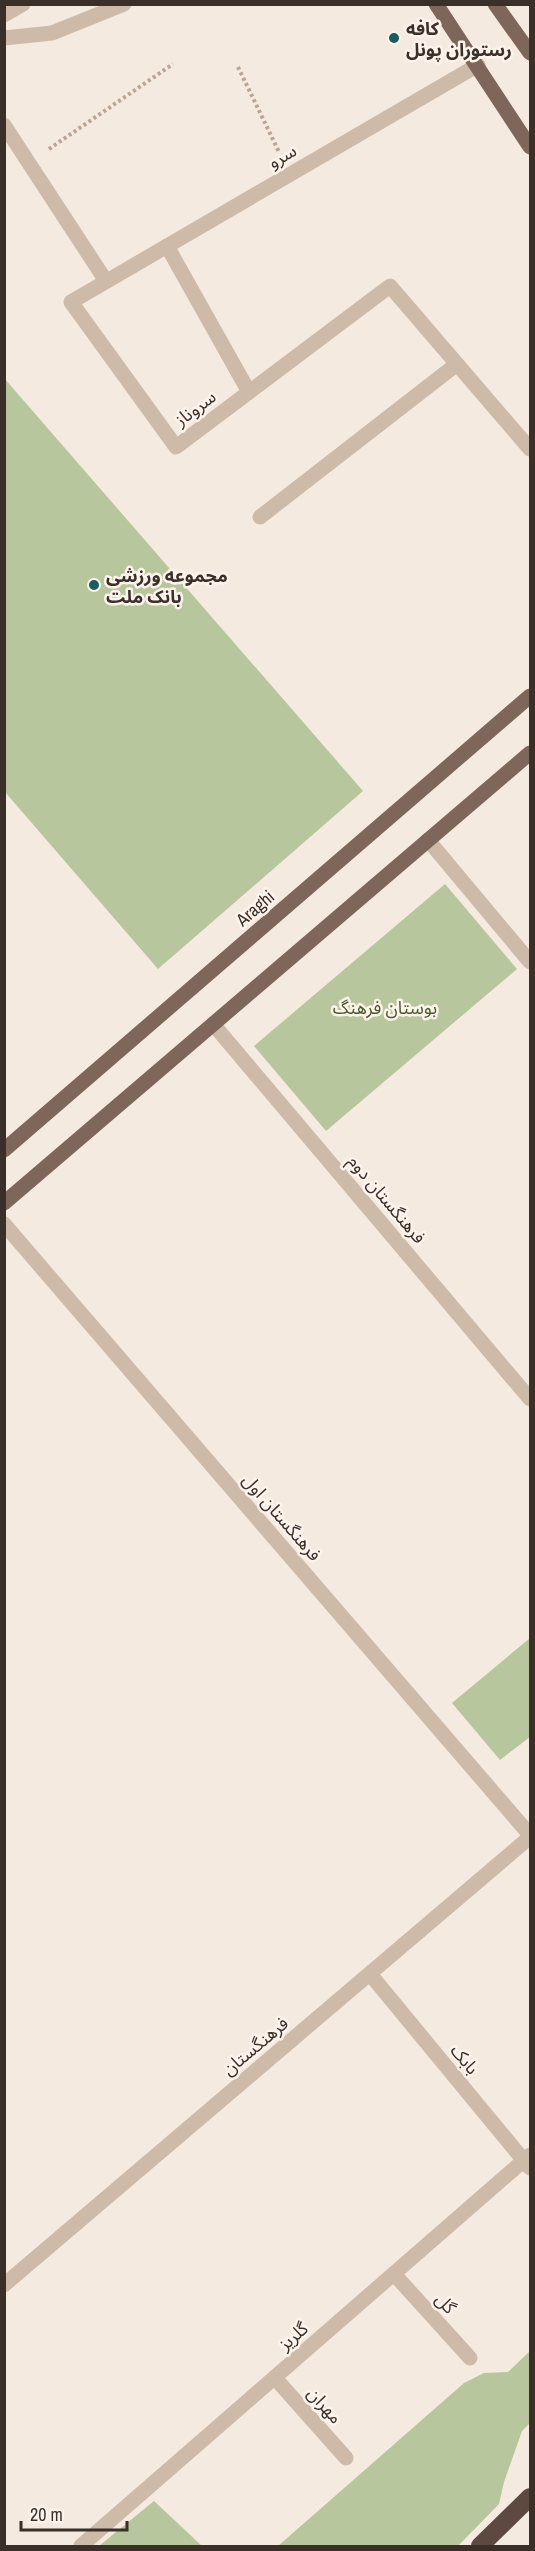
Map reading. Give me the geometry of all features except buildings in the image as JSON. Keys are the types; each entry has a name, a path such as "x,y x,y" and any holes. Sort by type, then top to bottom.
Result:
{"highway":[{"path":"480,2547 531,2497"}],"main road":[{"path":"436,4 531,147"},
{"path":"495,4 531,53"},
{"name":"Araghi","path":"4,1150 531,696"},
{"path":"4,1203 531,753"}],"street":[{"path":"4,15 23,4"},
{"path":"4,38 52,33 124,4"},
{"name":"سرو","path":"106,281 478,65"},
{"path":"4,125 9,142 29,163 106,281"},
{"path":"167,246 249,392"},
{"name":"سروناز","path":"106,281 71,302 176,447 390,286 531,449"},
{"path":"260,517 457,364"},
{"path":"428,840 531,962"},
{"name":"فرهنگستان دوم","path":"213,1024 531,1399"},
{"name":"فرهنگستان اول","path":"4,1224 531,1836"},
{"name":"فرهنگستان","path":"6,2282 531,1836"},
{"name":"بابک","path":"370,1974 528,2161"},
{"name":"گلریز","path":"81,2547 394,2274 528,2161"},
{"name":"گل","path":"394,2274 470,2358"},
{"name":"مهران","path":"275,2378 346,2458"}],"path":[{"path":"29,163 173,64"},
{"path":"238,67 290,174"}],"green space":[{"name":"مجموعه ورزشی بانک ملت","path":"4,378 363,791 158,969 5,792"},
{"name":"بوستان فرهنگ","path":"445,884 517,969 326,1131 254,1046"},
{"path":"530,1638 530,1737 500,1760 452,1703"},
{"path":"530,2351 530,2423 522,2431 504,2482 499,2504 458,2546 278,2546 464,2383 484,2373 508,2372"},
{"path":"154,2501 202,2546 99,2546"}],"place":[{"name":"کافه رستوران پونل","path":"394,38"},
{"name":"مجموعه ورزشی بانک ملت","path":"94,585"}]}
